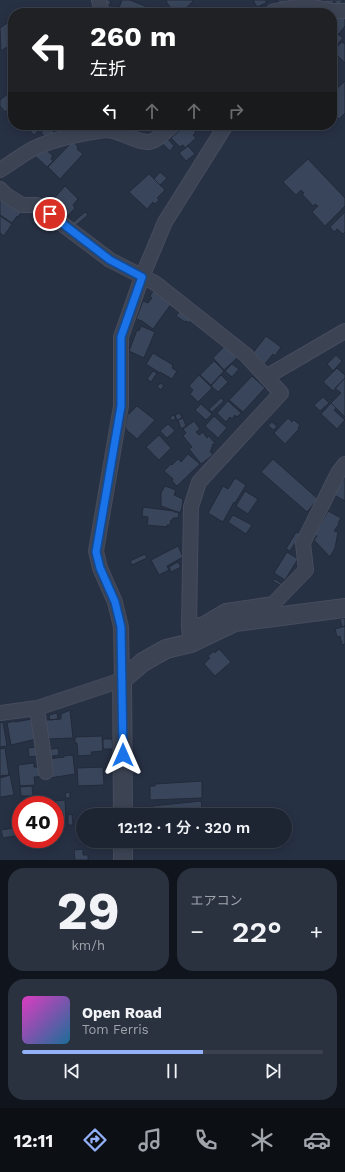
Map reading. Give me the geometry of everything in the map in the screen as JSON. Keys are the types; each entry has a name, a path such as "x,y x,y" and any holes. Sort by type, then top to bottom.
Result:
{"street":[{"path":"272,8 296,7 316,3 326,8"},
{"path":"0,170 38,146 73,136 107,130 142,142 151,142 162,136 168,130"},
{"path":"123,808 121,627 115,602 100,568 96,552 121,406 121,337 142,277 165,222 223,130"},
{"path":"0,189 6,196 22,205 37,205 110,260 155,283 246,355 281,393 199,482 191,507 190,635"},
{"path":"266,377 345,330"},
{"path":"0,713 37,708 122,680 143,662 190,635 204,624 226,611 273,604 306,570 303,543 338,473 345,464"},
{"path":"190,635 235,622 345,608"},
{"path":"37,708 46,772"},
{"path":"123,848 124,860"}],"building":[{"path":"106,0 110,0 111,4 107,5"},
{"path":"122,0 130,0 150,8 119,8"},
{"path":"253,0 266,0 266,3 257,7"},
{"path":"275,0 287,0 285,5"},
{"path":"324,0 343,0 339,5 334,1 330,7 323,2"},
{"path":"166,1 193,1 187,7 188,8 171,8"},
{"path":"337,15 345,18 345,26 339,34 337,32"},
{"path":"8,22 8,46 1,51 0,28"},
{"path":"337,33 343,38 337,45"},
{"path":"342,42 345,44 345,63 337,55 337,47"},
{"path":"345,81 345,113 339,119 337,117 337,88"},
{"path":"8,94 8,110 5,112 0,106 0,100"},
{"path":"29,130 39,130 34,135"},
{"path":"43,130 52,130 54,132 48,139 41,133"},
{"path":"180,130 194,130 196,133 193,135 196,138 185,148 183,145 180,147 171,138"},
{"path":"167,138 174,146 170,151 162,143"},
{"path":"73,141 78,147 77,149 83,154 60,179 48,167"},
{"path":"188,146 195,154 186,161 179,153"},
{"path":"44,148 53,156 51,159 53,161 47,167 34,155"},
{"path":"308,159 345,198 345,206 325,226 312,212 318,206 315,204 313,206 302,194 304,193 301,190 296,195 283,182"},
{"path":"160,172 167,178 160,185 154,179"},
{"path":"149,174 165,190 157,198 159,200 155,204 153,202 147,209 129,192"},
{"path":"65,186 78,199 73,205 75,208 65,219 49,204"},
{"path":"0,197 22,211 12,223 0,215"},
{"path":"85,212 88,215 74,227 71,224"},
{"path":"345,212 345,232 343,234 337,229 334,232 330,227"},
{"path":"0,216 12,224 4,236 0,233"},
{"path":"156,287 174,300 153,329 142,321 136,319 143,301 148,303 152,298 150,296"},
{"path":"182,307 193,317 189,323 176,316"},
{"path":"141,326 155,332 144,358 129,351 137,330 139,331"},
{"path":"266,336 281,347 275,356 273,354 265,364 252,354"},
{"path":"225,346 237,358 224,370 213,358"},
{"path":"153,353 173,365 172,368 177,371 172,379 146,364"},
{"path":"336,355 342,361 333,371 327,364"},
{"path":"214,361 224,371 211,385 200,375"},
{"path":"232,364 239,369 232,377 225,371"},
{"path":"337,368 345,375 345,378 333,391 323,382"},
{"path":"153,371 157,373 151,382 147,379"},
{"path":"199,375 212,388 198,402 190,394 193,390 189,386"},
{"path":"221,375 228,382 218,392 211,386"},
{"path":"252,376 265,388 243,412 229,400"},
{"path":"345,378 345,417 331,403 341,393 335,388"},
{"path":"160,383 164,385 161,390 157,387"},
{"path":"323,397 329,403 320,411 314,405"},
{"path":"221,398 224,401 212,412 209,409"},
{"path":"228,401 241,413 237,417 235,415 232,419 230,417 226,422 217,413"},
{"path":"331,403 336,408 334,410 345,420 337,429 321,414"},
{"path":"201,404 212,414 206,420 195,410"},
{"path":"137,406 155,420 137,439 128,432 125,427 128,413 129,414"},
{"path":"180,413 182,418 177,420 175,415"},
{"path":"173,415 176,418 172,421 170,418"},
{"path":"214,416 227,428 218,438 205,426"},
{"path":"183,418 186,426 181,429 178,420"},
{"path":"288,418 292,422 294,420 300,425 298,428 299,429 285,444 274,433"},
{"path":"194,421 200,429 196,432 199,435 203,432 207,438 209,436 215,443 212,445 212,450 210,451 213,455 201,464 189,449 192,447 183,436 186,433 183,429"},
{"path":"272,422 277,427 273,430 268,425"},
{"path":"168,424 175,431 167,438 160,431"},
{"path":"159,435 171,448 159,460 146,447"},
{"path":"188,454 200,464 177,486 172,481 173,479 164,471 178,459 181,462"},
{"path":"273,459 318,499 307,512 261,472"},
{"path":"345,477 345,501 334,495"},
{"path":"235,478 246,485 235,503 234,502 223,522 208,513 223,486 228,489"},
{"path":"165,486 176,490 174,495 183,499 180,513 161,506 161,493"},
{"path":"245,491 258,499 248,514 236,506"},
{"path":"143,507 179,512 178,518 173,518 170,525 167,525 167,527 147,525 148,517 142,516"},
{"path":"328,511 341,518 334,531 338,532 335,548 330,557 314,540 317,536 315,535"},
{"path":"233,515 252,525 246,534 228,522"},
{"path":"296,532 301,534 290,551 286,549"},
{"path":"178,546 183,557 167,566 169,570 159,575 151,560"},
{"path":"287,552 298,559 285,580 274,573"},
{"path":"145,554 147,558 132,565 130,561"},
{"path":"178,562 181,567 171,572 169,567"},
{"path":"275,579 284,585 283,587 273,581"},
{"path":"345,618 345,626 342,627 340,619"},
{"path":"345,626 345,644 342,645 340,636 337,637 335,629"},
{"path":"219,649 231,662 215,676 204,664 210,658 208,656 214,651 215,653"},
{"path":"70,710 73,738 48,739 46,720 61,719 61,714"},
{"path":"57,713 58,719 50,720 49,715"},
{"path":"32,719 36,739 11,745 7,723"},
{"path":"3,722 7,746 0,747 0,723"},
{"path":"102,736 103,751 91,752 92,755 78,756 75,737"},
{"path":"103,739 112,739 113,749 103,749"},
{"path":"36,747 37,756 29,757 28,748"},
{"path":"5,748 9,775 0,776 0,749"},
{"path":"58,748 59,755 47,757 46,750"},
{"path":"73,755 75,774 50,778 48,759"},
{"path":"34,763 34,767 40,767 49,776 34,777 35,785 20,786 18,765"},
{"path":"103,767 104,785 78,786 77,768"},
{"path":"10,775 14,795 0,797 0,778"},
{"path":"202,781 202,798 150,800 150,786 155,786 155,784"},
{"path":"32,786 33,796 21,796 20,787"},
{"path":"70,792 70,798 66,798 65,793"},
{"path":"64,800 66,820 64,820"},
{"path":"201,801 202,808 152,808 152,806"},
{"path":"72,814 73,825 68,825 68,815"},
{"path":"12,828 12,836 3,838 1,830"},
{"path":"83,849 83,855 88,855 88,860 75,860 74,850"}],"route":[{"path":"50,214 110,260 142,277 121,337 121,406 96,552 100,568 115,602 121,627 123,755"}]}
